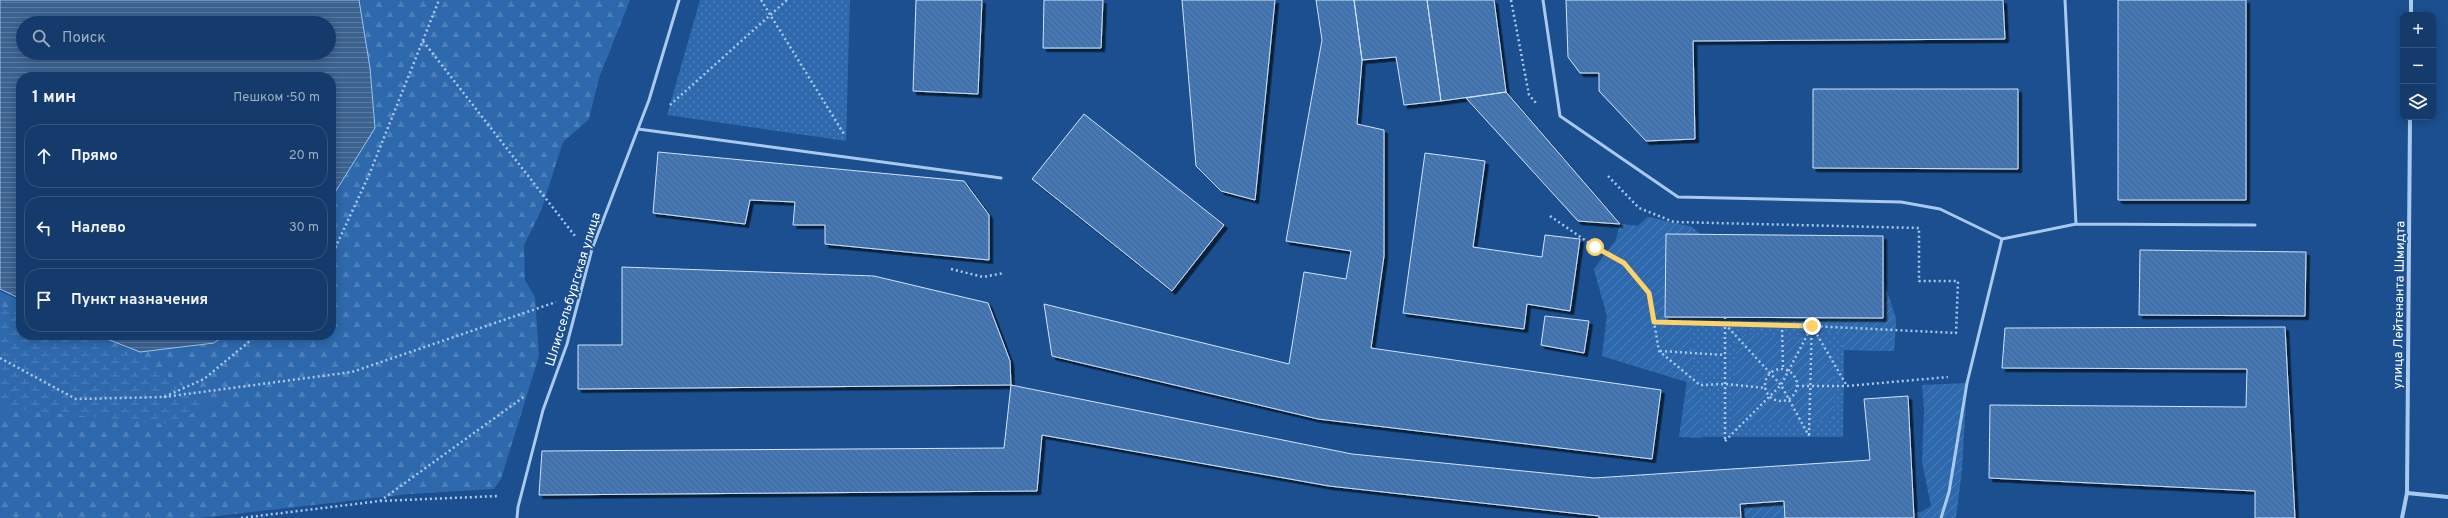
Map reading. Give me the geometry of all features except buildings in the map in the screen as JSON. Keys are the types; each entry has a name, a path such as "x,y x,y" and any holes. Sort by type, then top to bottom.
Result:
{"street":[{"path":"2411,0 2411,12"},
{"name":"улица Лейтенанта Шмидта","path":"2406,493 2410,120"},
{"path":"2402,518 2406,493 2448,497"}],"lane":[{"name":"Шлиссельбургская улица","path":"517,518 518,507 543,410 567,344 592,249 649,100 679,0"},
{"path":"1543,0 1560,116 1678,197 1901,202 1940,209 2002,239 2076,224 2255,225"},
{"path":"2065,0 2076,224"},
{"path":"638,129 1001,178"},
{"path":"1941,518 1949,492 1967,383 2002,239"}],"path":[{"path":"336,246 369,175 439,0"},
{"path":"761,0 843,134 849,136"},
{"path":"638,129 670,106 787,0"},
{"path":"1511,0 1529,95 1540,106"},
{"path":"423,41 576,238"},
{"path":"1606,174 1639,208 1674,222 1919,228 1919,281 1958,281 1956,333 1812,326 1654,322"},
{"path":"1550,216 1595,247 1624,263 1649,293 1659,351 1700,385 1725,384 1766,388"},
{"path":"951,269 983,278 1004,273"},
{"path":"0,358 76,399 164,397 352,372 559,301"},
{"path":"1725,317 1725,441 1781,385 1812,326"},
{"path":"1725,324 1781,385 1809,436 1812,318"},
{"path":"1782,325 1783,369"},
{"path":"1812,326 1848,386"},
{"path":"164,397 204,379 251,340"},
{"path":"1659,351 1725,355"},
{"path":"1783,369 1795,377 1797,386 1790,399 1779,401 1770,396 1765,383 1770,373 1783,369"},
{"path":"1797,386 1848,386 1954,376"},
{"path":"380,501 528,393"},
{"path":"241,518 380,501 504,496"}],"green space":[{"path":"359,0 630,0 599,78 589,119 563,142 541,211 524,245 525,280 535,297 539,356 501,479 494,489 410,494 200,518 0,518 0,291 16,299 16,340 336,340 336,159"},
{"path":"700,0 850,0 846,141 667,115"},
{"path":"1648,217 1692,227 1700,234 1700,280 1884,282 1896,319 1894,351 1844,350 1843,437 1679,437 1687,382 1602,356 1607,316 1594,269 1616,240 1620,224 1638,226"},
{"path":"1648,217 1692,227 1692,371 1701,375 1702,438 1679,437 1687,382 1602,356 1607,316 1594,269 1616,240 1620,224 1638,226"},
{"path":"1700,281 1763,298 1761,330 1700,328"},
{"path":"1800,281 1884,282 1896,319 1894,351 1844,350 1840,334 1825,332 1822,297"},
{"path":"0,308 16,314 16,340 87,340 145,360 210,406 166,424 0,408"},
{"path":"1737,333 1821,341 1828,343 1834,352 1834,417 1827,421 1734,423 1731,411"},
{"path":"1967,383 1962,470 1956,518 1849,518 1921,512 1931,506 1922,462 1924,408 1922,385"},
{"path":"1818,487 1826,518 1742,518 1738,492"}],"shaded area":[{"path":"0,0 359,0 370,68 375,128 336,191 336,72 16,72 16,297 0,289"},
{"path":"110,340 218,340 214,343 140,352"}],"route":[{"path":"1595,247 1624,263 1649,293 1654,322 1812,326"}]}
